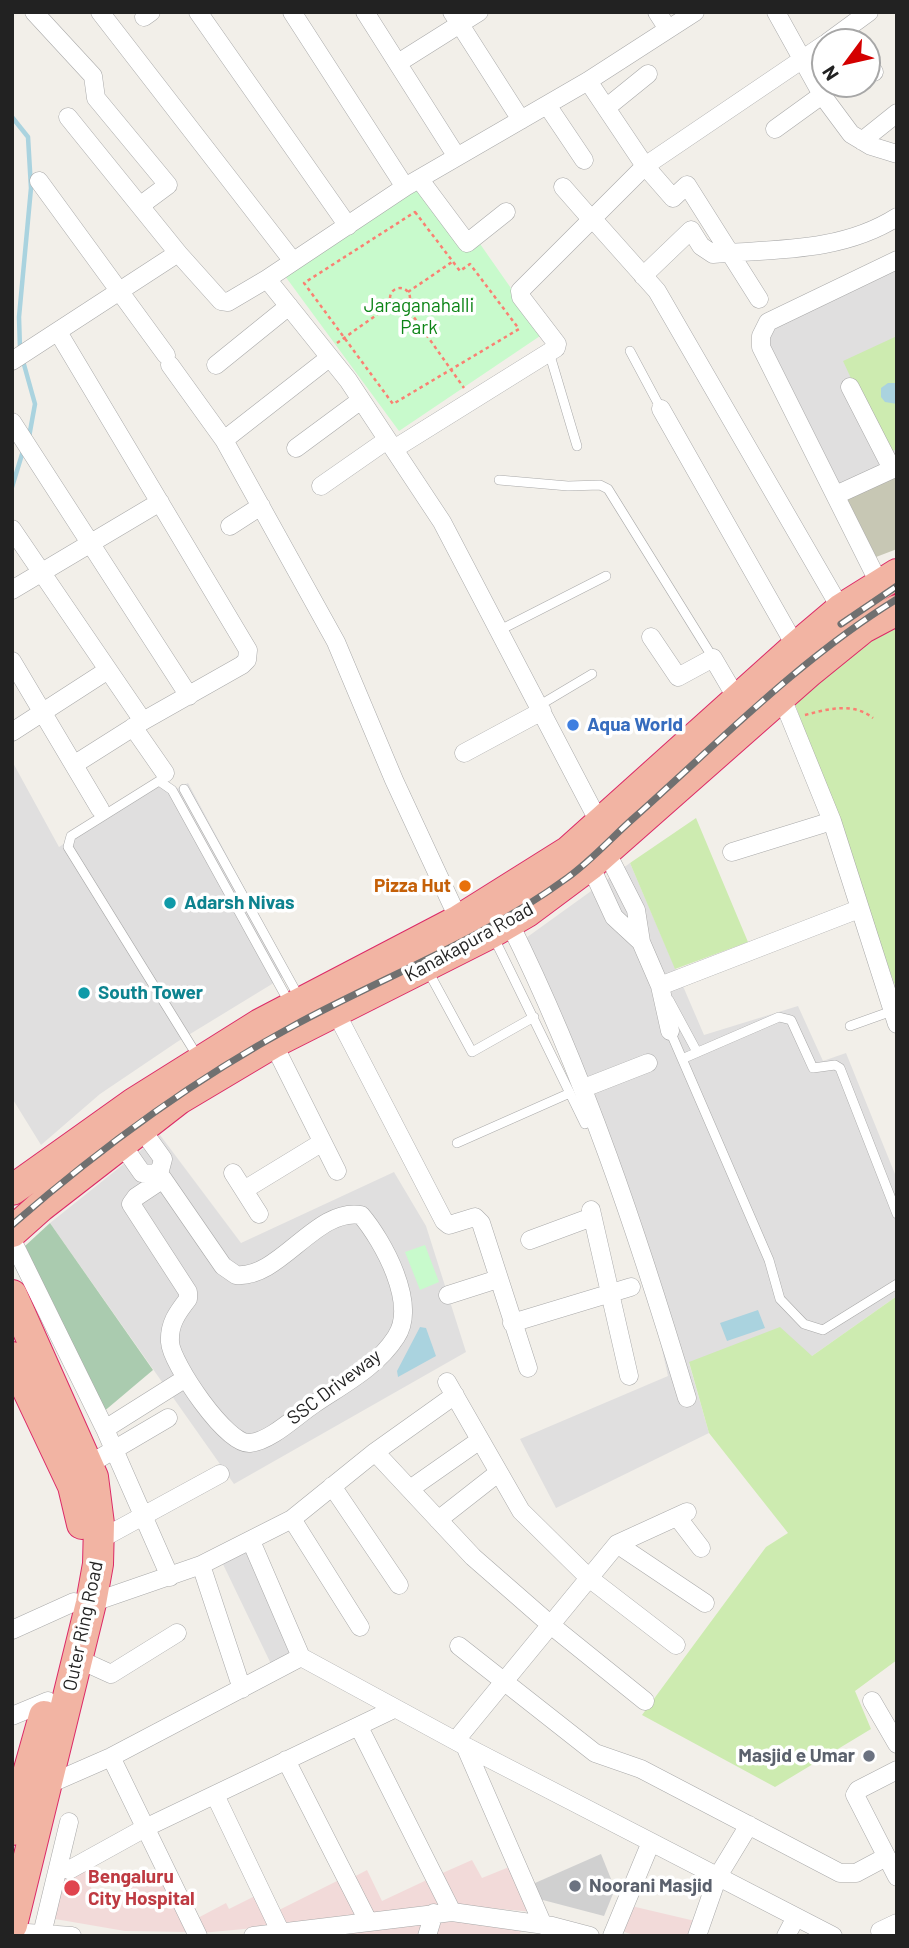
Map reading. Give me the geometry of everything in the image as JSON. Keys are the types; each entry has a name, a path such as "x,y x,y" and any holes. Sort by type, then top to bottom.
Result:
{"highway":[{"name":"Kanakapura Road","path":"14,1183 200,1062 313,1003 459,920 569,851 796,647 841,609 888,579"},
{"name":"Kanakapura Road","path":"12,1232 178,1099 273,1043 313,1003 425,967 500,928 598,858 787,708 810,670 863,628 897,610"},
{"name":"Outer Ring Road","path":"12,1294 93,1477 99,1540 82,1603 48,1701 12,1830"},
{"name":"Outer Ring Road","path":"12,1357 73,1486 82,1524 82,1603 78,1659 47,1785 23,1932"}],"street":[{"path":"34,12 93,76 96,98 167,185 141,205"},
{"path":"100,12 292,260"},
{"path":"198,12 348,226"},
{"path":"292,12 413,184 467,243 506,212"},
{"path":"365,12 457,157"},
{"path":"398,63 456,18 479,12"},
{"path":"657,12 668,29"},
{"path":"68,117 178,253 220,301 228,302 413,184 588,81 695,12"},
{"path":"776,12 811,72"},
{"path":"856,28 869,12"},
{"path":"456,18 521,120"},
{"path":"321,486 549,352 557,344 521,297 520,290 645,166 811,53"},
{"path":"606,107 648,75"},
{"path":"588,81 645,166 673,198 687,185 759,299"},
{"path":"775,130 818,98"},
{"path":"824,98 851,134 862,141 893,148"},
{"path":"547,105 584,160"},
{"path":"862,141 897,113"},
{"path":"39,181 122,292 224,440 336,642 394,780 459,920"},
{"path":"563,187 665,303 841,609"},
{"path":"643,276 691,230 708,253 731,253 827,245 861,234 897,217"},
{"path":"12,361 122,292 178,253"},
{"path":"888,579 835,495 761,347 761,336 768,322 897,260"},
{"path":"267,279 332,351 361,400 442,522 599,822"},
{"path":"216,365 289,306"},
{"path":"54,335 160,502 248,650 247,660 242,665 138,724 75,764"},
{"path":"224,440 332,351"},
{"path":"835,495 894,468 850,387"},
{"path":"296,448 361,400"},
{"path":"661,409 796,647"},
{"path":"12,422 189,696"},
{"path":"16,587 160,502"},
{"path":"230,526 261,506"},
{"path":"12,529 107,670 165,773"},
{"path":"650,637 678,677 713,658 737,699"},
{"path":"12,661 100,809"},
{"path":"12,732 107,670"},
{"path":"464,753 541,708"},
{"path":"787,708 832,821 894,1018"},
{"path":"732,852 832,821"},
{"path":"598,858 636,910 640,942 660,986 670,1031"},
{"path":"660,986 859,909"},
{"path":"500,928 577,1090 642,1248 687,1398"},
{"path":"313,1003 444,1221 449,1225 471,1217 478,1219 528,1368"},
{"path":"273,1043 337,1171"},
{"path":"577,1090 648,1063"},
{"path":"130,1135 163,1159 161,1177 142,1173 130,1135"},
{"path":"244,1190 321,1143"},
{"path":"233,1173 259,1214"},
{"name":"SSC Driveway","path":"161,1177 223,1266 236,1275 254,1274 339,1216 350,1213 361,1215 397,1275 400,1289 402,1326 384,1352 367,1368 274,1432 250,1443 240,1442 227,1433 172,1355 170,1341 175,1315 188,1299 188,1292 131,1204 161,1177"},
{"path":"530,1240 592,1214 629,1376"},
{"path":"12,1240 105,1429 170,1577"},
{"path":"448,1295 498,1279"},
{"path":"512,1323 631,1287"},
{"path":"105,1429 186,1378"},
{"path":"12,1630 82,1603 201,1565 292,1519 451,1388 521,1511 589,1578 676,1645"},
{"path":"88,1465 168,1418"},
{"path":"410,1489 480,1440"},
{"path":"376,1452 472,1557 645,1701"},
{"path":"438,1520 498,1473"},
{"path":"99,1540 220,1474"},
{"path":"332,1486 399,1586"},
{"path":"461,1743 502,1681 552,1626 617,1544 683,1515 701,1548"},
{"path":"292,1519 360,1627"},
{"path":"251,1541 301,1657 394,1709 832,1936"},
{"path":"617,1544 705,1603"},
{"path":"201,1565 242,1689"},
{"path":"78,1659 111,1674 177,1633"},
{"path":"459,1646 595,1754 641,1769 840,1873 856,1873 886,1857"},
{"path":"47,1785 111,1757 301,1657"},
{"path":"12,1716 48,1701"},
{"path":"872,1701 897,1744"},
{"path":"69,1870 145,1828 394,1709"},
{"path":"359,1727 443,1913"},
{"path":"461,1743 532,1928"},
{"path":"111,1757 198,1936"},
{"path":"286,1760 368,1922"},
{"path":"897,1770 858,1790 855,1795 897,1877"},
{"path":"215,1795 281,1933"},
{"path":"69,1822 23,1932 72,1936"},
{"path":"697,1936 718,1876 749,1825"},
{"path":"612,1936 651,1842"},
{"path":"427,1936 443,1913"},
{"path":"253,1936 337,1931 368,1922 443,1913 590,1936"},
{"path":"786,1936 796,1917"}],"lane":[{"path":"630,351 661,409"},
{"path":"549,352 577,446"},
{"path":"499,480 568,486 600,485 608,489 713,658"},
{"path":"500,630 606,576"},
{"path":"541,708 592,674"},
{"path":"200,1062 68,847 71,836 159,780 172,790 313,1003"},
{"path":"184,789 313,1003"},
{"path":"500,928 534,1017 577,1090 585,1124"},
{"path":"425,967 472,1052 534,1017"},
{"path":"660,986 685,1025 697,1052"},
{"path":"682,1059 779,1017 791,1020 813,1068 835,1065 840,1069 897,1214"},
{"path":"850,1026 894,1018"},
{"path":"670,1031 769,1260 777,1294 804,1324 819,1330 828,1328 897,1284"},
{"path":"457,1143 577,1090"}],"path":[{"path":"415,212 460,271 470,264 519,329 393,404 345,337 304,283 415,212"},
{"path":"408,292 453,262"},
{"path":"403,287 408,292 410,301 406,306 396,308 389,300 392,290 403,287"},
{"path":"332,351 345,337 392,304"},
{"path":"406,306 472,399"},
{"path":"787,708 843,707 865,711 873,718"}],"shaded area":[{"path":"897,253 897,472 845,496 876,557 862,562 753,340"},
{"path":"897,472 897,549 876,557 845,496"},
{"path":"12,761 59,847 167,779 176,789 188,783 290,973 177,1042 100,1094 41,1145 12,1098"},
{"path":"630,863 704,1035 798,1006 823,1061 846,1053 897,1179 897,1296 812,1356 689,1363 709,1433 556,1508 520,1439 668,1376 636,1234 519,943"},
{"path":"160,1135 241,1243 394,1172 426,1226 466,1352 234,1484 50,1223"},
{"path":"248,1547 295,1656 272,1666 221,1560"},
{"name":"Noorani Masjid","path":"601,1854 615,1889 604,1916 539,1899 535,1883"},
{"path":"472,1860 482,1878 514,1865 535,1912 453,1905 438,1875"},
{"path":"84,1865 95,1900 109,1897 157,1869 190,1932 125,1931 55,1919 58,1880"},
{"path":"367,1870 382,1901 431,1878 445,1907 368,1917 350,1879"},
{"path":"339,1880 355,1915 284,1926 275,1912"},
{"path":"259,1894 276,1926 201,1933 194,1920 226,1903 229,1909"},
{"path":"627,1905 695,1921 691,1936 638,1936 621,1931"},
{"path":"439,1918 523,1926 519,1936 434,1936"},
{"path":"425,1924 422,1936 341,1936 342,1930"}],"green space":[{"name":"Jaraganahalli Park","path":"421,186 478,241 543,334 399,431 285,276"},
{"path":"897,336 897,449 886,454 843,361"},
{"path":"897,627 897,991 795,704 860,647"},
{"path":"696,818 748,942 675,969 630,863"},
{"path":"50,1223 153,1370 102,1413 25,1246"},
{"path":"425,1245 439,1282 420,1290 405,1252"},
{"path":"897,1296 897,1660 855,1691 871,1729 775,1787 642,1715 766,1547 788,1533 709,1433 689,1362 780,1327 812,1356"}],"water":[{"path":"888,383 897,383 897,404 885,402 881,397 881,388"},
{"path":"758,1310 765,1328 727,1341 720,1323"},
{"path":"420,1327 426,1328 436,1356 398,1377 397,1371"}],"waterway":[{"path":"12,117 28,137 31,188 19,317 20,349"},
{"path":"23,361 35,404 29,437"},
{"path":"12,487 23,451"}],"railway":[{"path":"841,624 897,586"},
{"path":"12,1225 112,1143 218,1070 327,1008 468,939 567,878 794,674 897,599"}],"place":[{"name":"Aqua World","path":"573,725"},
{"name":"Pizza Hut","path":"465,886"},
{"name":"Adarsh Nivas","path":"170,903"},
{"name":"South Tower","path":"84,993"},
{"name":"Masjid e Umar","path":"869,1756"},
{"name":"Noorani Masjid","path":"575,1886"},
{"name":"Bengaluru City Hospital","path":"72,1888"}]}
